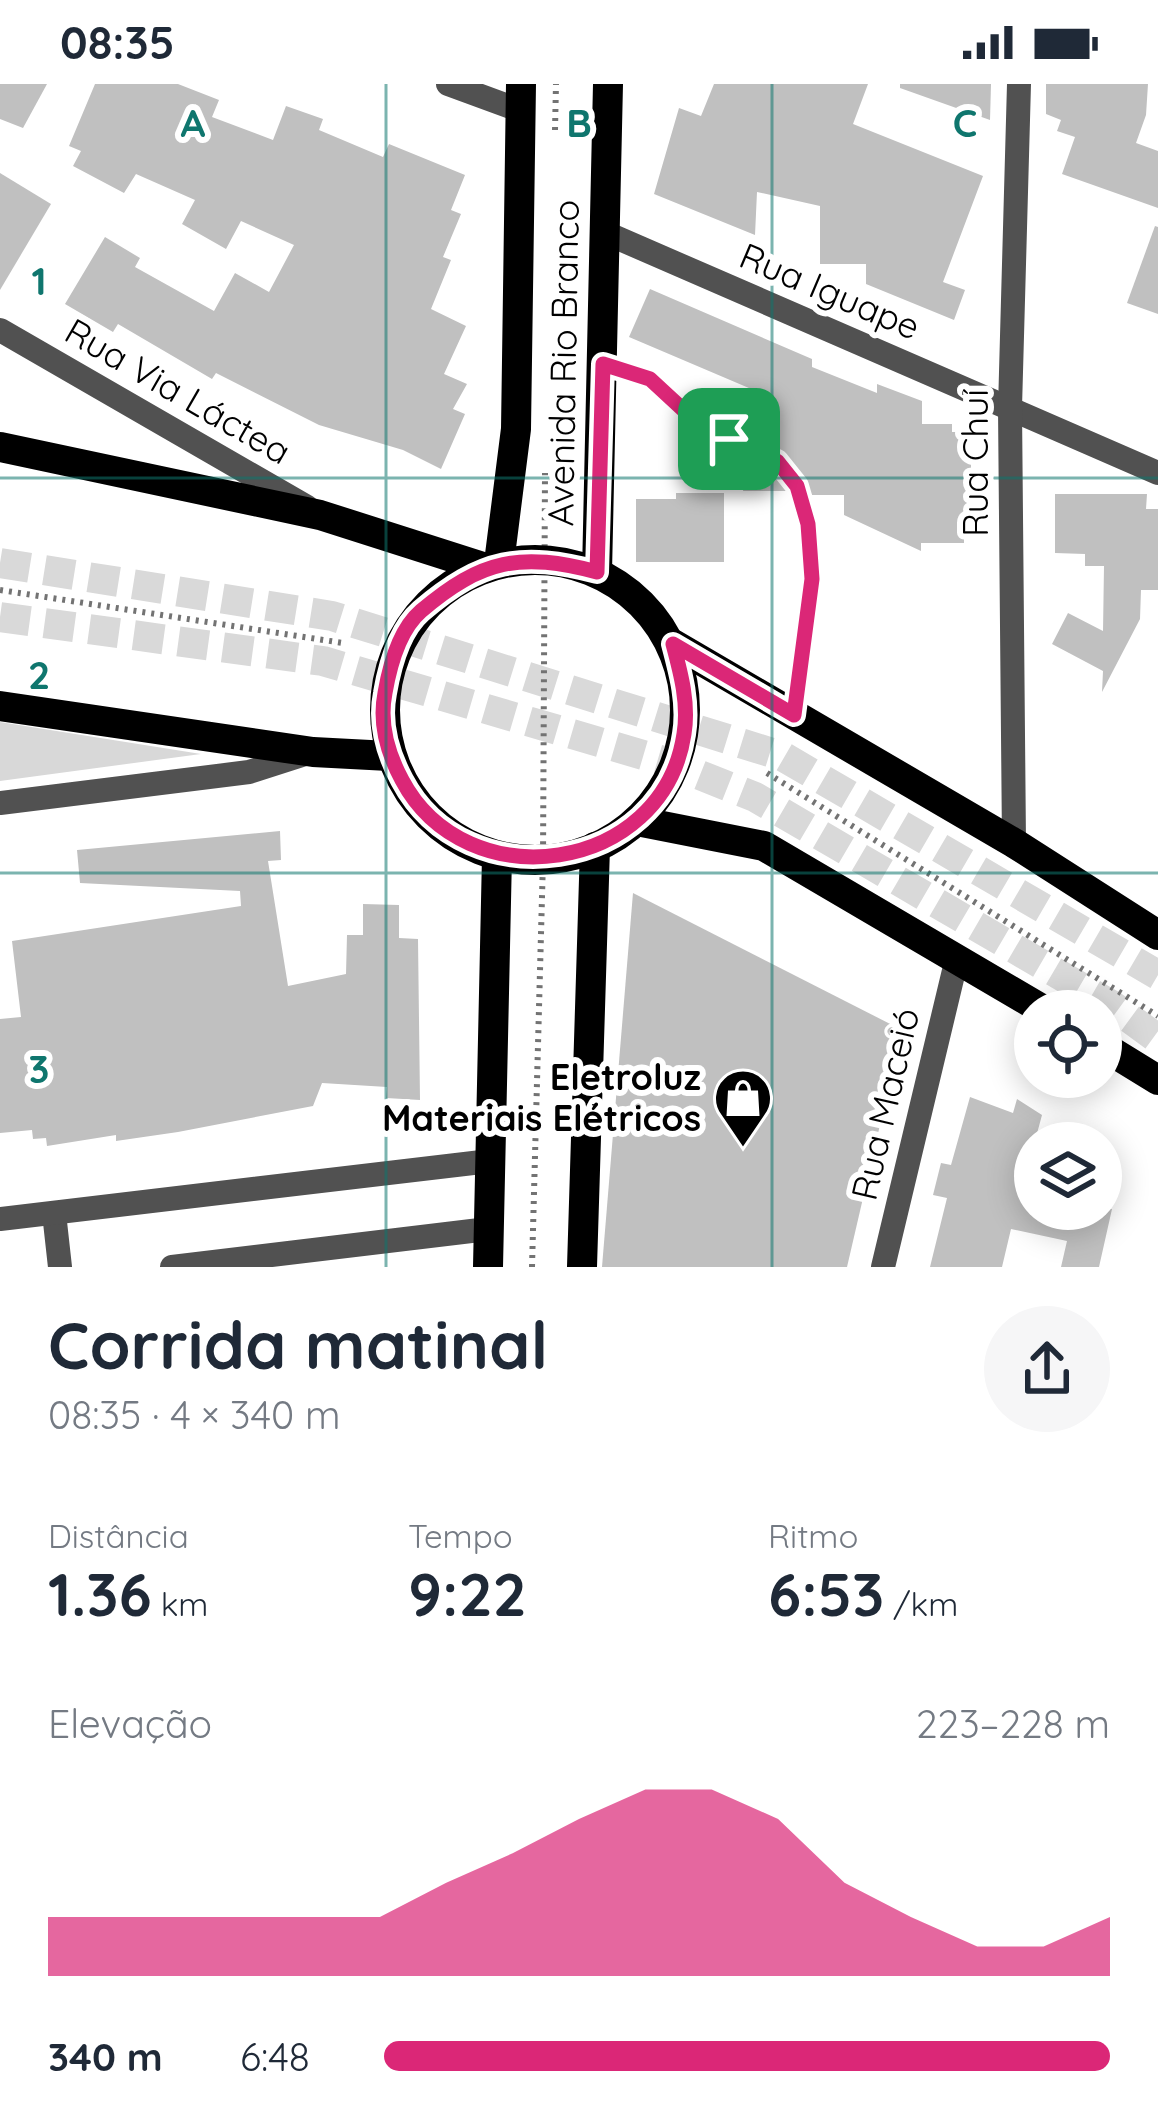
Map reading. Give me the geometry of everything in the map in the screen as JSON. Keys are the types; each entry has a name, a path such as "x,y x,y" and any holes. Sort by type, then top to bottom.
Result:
{"main road":[{"name":"Avenida Rio Branco","path":"597,572 608,84"},
{"name":"Avenida Rio Branco","path":"493,565 516,429 520,97"},
{"path":"0,447 320,514 493,565"},
{"path":"673,644 684,686 684,735 668,782 637,821 595,848 543,860 497,856 450,836 413,800 389,755 382,706 392,658 416,615 468,575 493,565 542,560 597,572 638,599 673,644 1014,843 1158,934"},
{"path":"0,706 313,752 389,755"},
{"path":"637,821 764,846 1014,992"},
{"path":"582,1267 595,848"},
{"path":"488,1267 497,856"},
{"path":"1122,1058 1158,1080"}],"street":[{"path":"448,84 520,97"},
{"name":"Rua Chuí","path":"1014,843 1010,408 1019,84"},
{"name":"Rua Iguape","path":"606,233 1158,473"},
{"name":"Rua Via Láctea","path":"0,331 320,514"},
{"path":"0,803 249,772 313,752"},
{"name":"Rua Maceió","path":"883,1267 957,958"},
{"path":"0,1220 490,1161"},
{"path":"54,1213 60,1267"},
{"path":"172,1267 488,1228"}],"lane":[{"path":"603,364 650,379 703,428 777,461 797,486 808,524 812,579 794,715"}],"path":[{"path":"555,132 556,84"},
{"path":"532,1267 543,860 545,465"},
{"path":"0,590 343,643"},
{"path":"767,773 1158,1016"}],"shaded area":[{"path":"0,722 201,754 0,781"}],"building":[{"path":"0,84 47,84 23,128 0,119"},
{"path":"95,84 178,84 219,100 212,117 273,140 286,106 323,119 319,130 383,157 389,144 465,175 451,210 461,214 443,257 451,260 431,309 466,326 444,374 467,384 453,409 465,414 441,469 403,450 319,425 216,373 212,379 118,324 113,332 65,304 105,237 140,258 135,267 214,311 235,273 269,292 294,245 241,221 226,249 182,224 195,200 136,174 124,193 73,166 81,151 69,146"},
{"path":"714,84 868,84 853,124 983,176 943,282 965,290 954,320 866,284 866,264 820,264 820,206 757,192 755,235 654,194 679,108 701,116"},
{"path":"900,84 991,84 990,120 900,88"},
{"path":"1046,84 1148,84 1146,115 1136,143 1158,151 1158,208 1062,174 1075,137 1057,131 1061,120 1046,114"},
{"path":"0,173 51,204 0,290"},
{"path":"1158,227 1158,314 1127,303"},
{"path":"650,289 812,359 812,367 877,393 877,384 922,401 922,424 952,424 952,432 971,432 971,518 964,518 964,543 921,543 921,551 844,515 844,495 812,495 786,454 754,438 763,394 629,337"},
{"path":"749,461 770,470 787,491 743,491"},
{"path":"676,493 724,493 724,562 636,562 636,499 676,499"},
{"path":"1055,494 1147,494 1146,509 1158,509 1158,590 1141,590 1140,619 1102,692 1103,671 1052,644 1068,613 1103,631 1104,566 1085,566 1085,554 1055,553"},
{"path":"280,831 281,860 268,861 288,986 346,974 347,935 363,935 363,904 399,905 399,938 418,939 420,1100 386,1098 387,1087 322,1083 313,1106 178,1132 116,1141 116,1135 47,1146 46,1138 33,1139 32,1130 0,1133 0,1019 21,1017 12,941 241,906 240,891 80,883 77,850"},
{"name":"Eletroluz Materiais Elétricos","path":"633,893 902,1030 847,1267 602,1267"},
{"path":"970,1097 1013,1113 1017,1099 1042,1115 1040,1122 1014,1122 1014,1230 1002,1267 930,1267 947,1198 933,1195 941,1163 951,1165"},
{"path":"1016,1230 1107,1230 1099,1267 1061,1267 1067,1241"}],"tunnel":[{"path":"0,563 332,616 782,756 1158,975"},
{"path":"0,617 323,661 667,762 755,797 1113,1006 1158,1039"}],"place":[{"name":"Eletroluz Materiais Elétricos","path":"743,1149"}],"route":[{"path":"603,364 650,379 703,428 729,439 777,461 797,486 808,524 812,579 794,715 673,644 684,686 684,735 668,782 637,821 595,848 547,861 497,856 450,836 413,800 389,755 382,706 392,658 416,615 468,575 499,563 549,560 597,572 603,364"}]}
